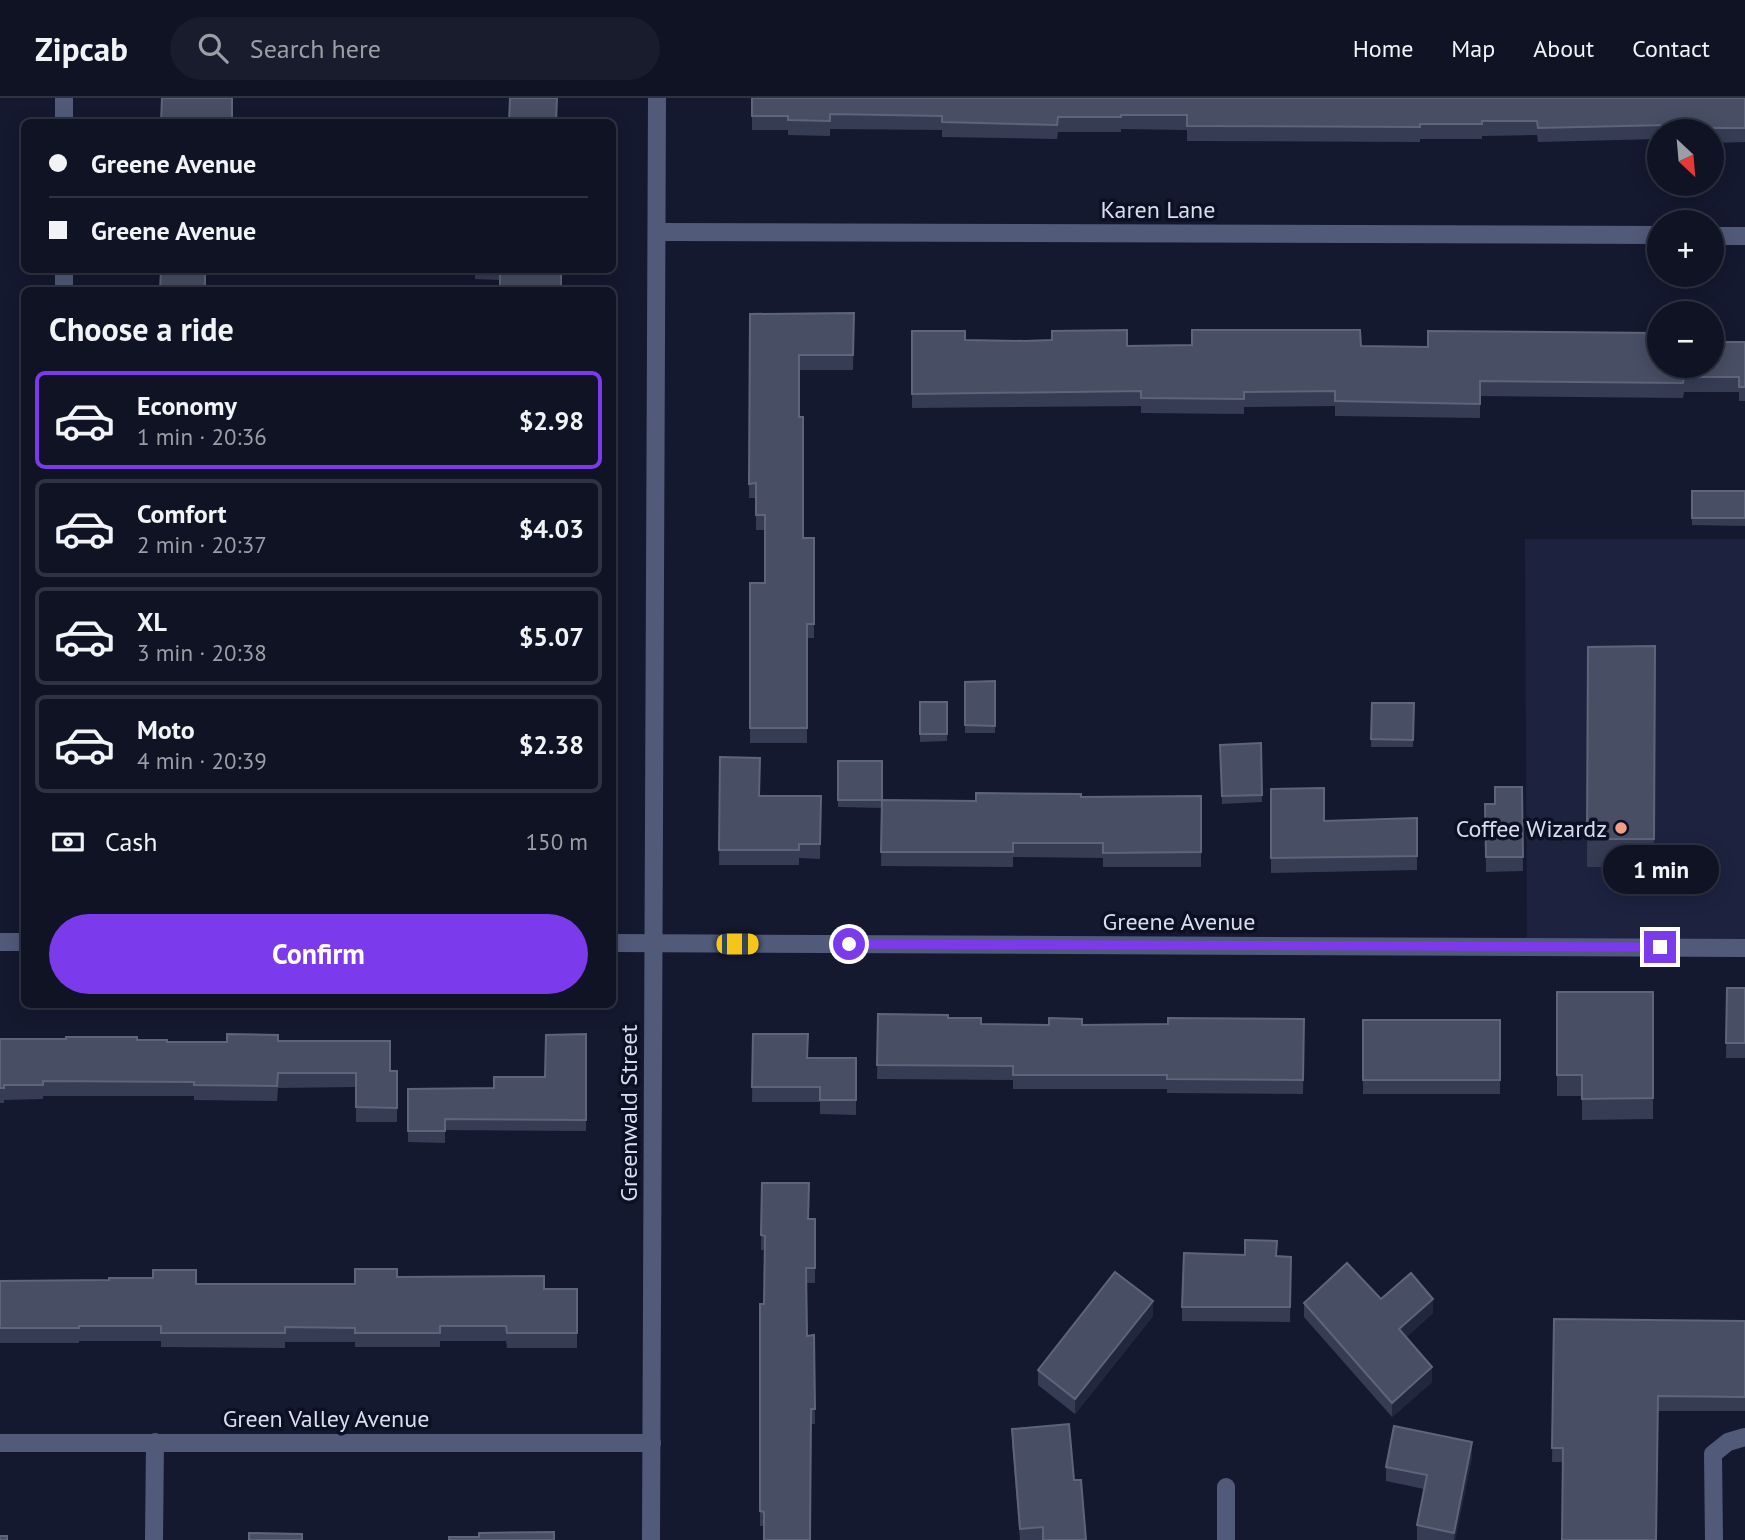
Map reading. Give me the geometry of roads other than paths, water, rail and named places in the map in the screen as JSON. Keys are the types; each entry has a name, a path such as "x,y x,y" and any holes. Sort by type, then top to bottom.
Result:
{"street":[{"path":"64,98 64,119"},
{"name":"Greenwald Street","path":"651,1540 657,98"},
{"name":"Karen Lane","path":"657,232 1647,236"},
{"path":"1724,236 1745,236"},
{"path":"0,942 21,942"},
{"name":"Greene Avenue","path":"616,943 1745,948"},
{"path":"1714,1540 1713,1454 1728,1442 1745,1437"},
{"path":"155,1442 155,1540"},
{"name":"Green Valley Avenue","path":"0,1443 652,1443"},
{"path":"1226,1487 1226,1540"}],"place":[{"name":"Coffee Wizardz","path":"1621,828"}]}
